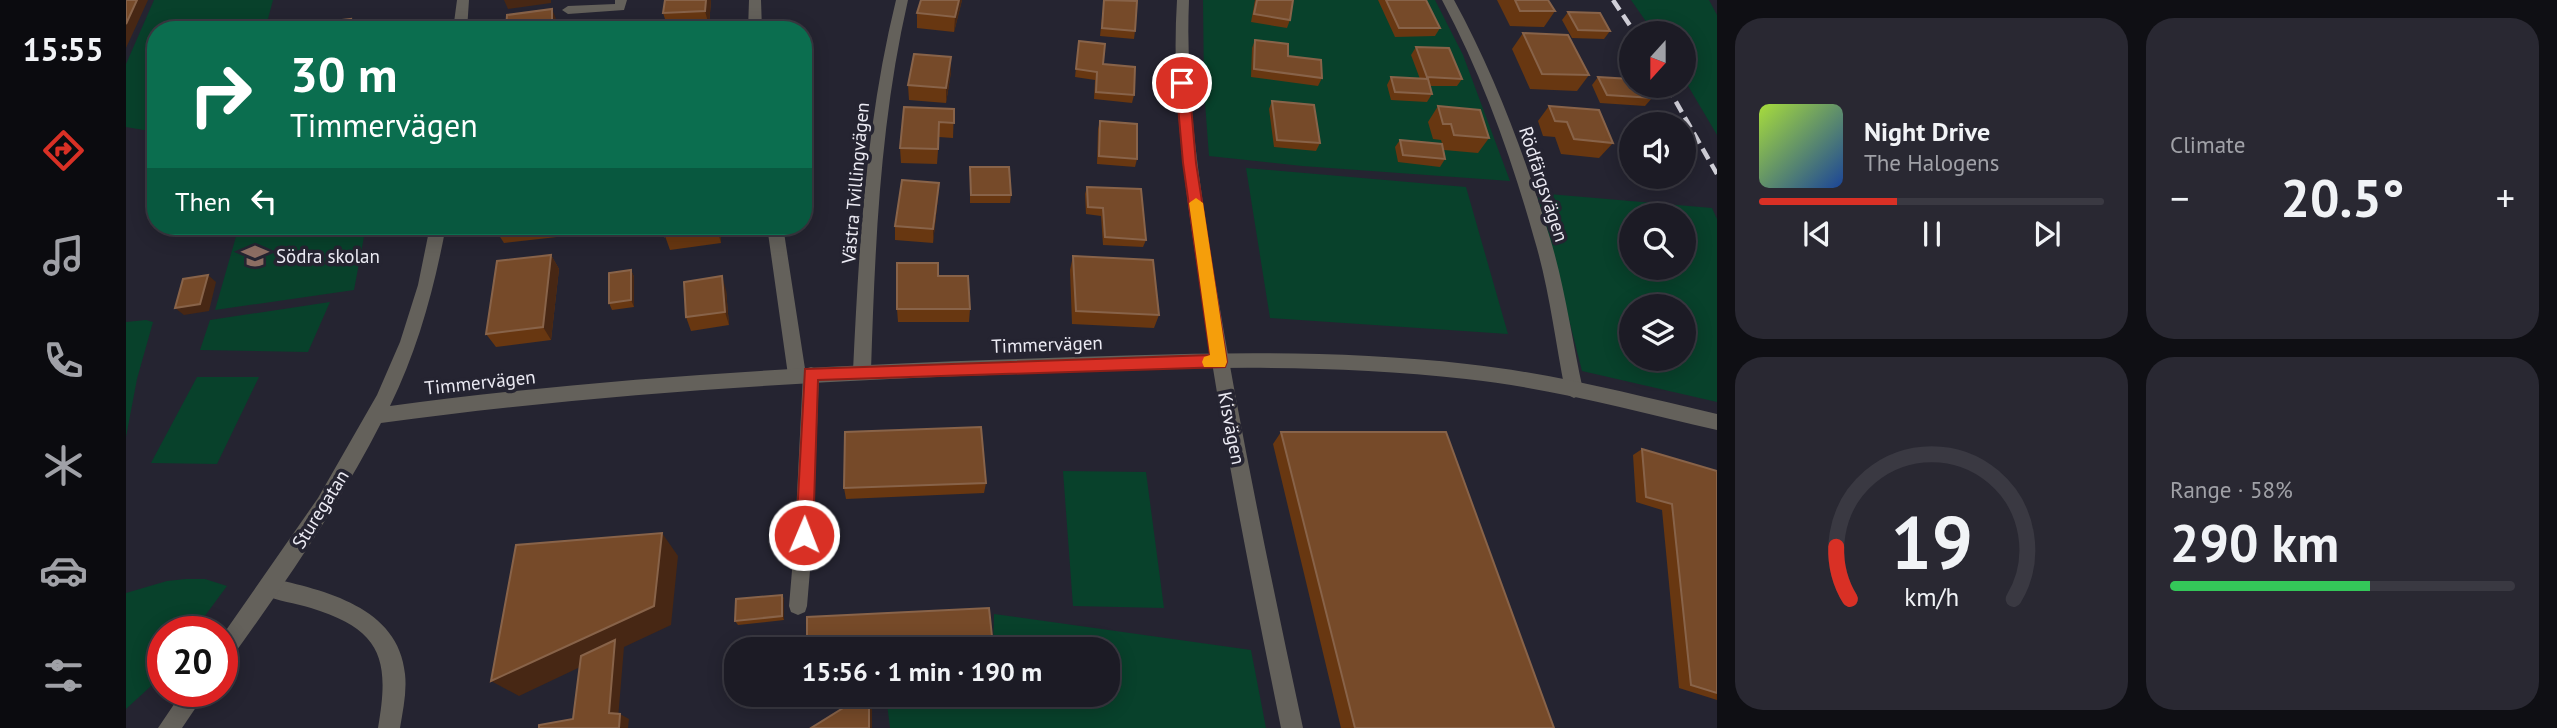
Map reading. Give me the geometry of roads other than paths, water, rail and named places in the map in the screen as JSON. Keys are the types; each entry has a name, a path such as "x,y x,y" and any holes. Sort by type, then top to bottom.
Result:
{"street":[{"path":"461,21 463,0"},
{"path":"755,0 755,21"},
{"name":"Västra Tvillingvägen","path":"862,371 869,216 878,119 884,73 902,0"},
{"name":"Kisvägen","path":"1182,0 1182,83 1190,163 1219,362 1292,728"},
{"name":"Rödfärgsvägen","path":"1448,0 1475,50 1492,90 1543,240 1574,390"},
{"name":"Sturegatan","path":"238,632 270,588 376,416 397,371 424,298 437,235"},
{"path":"777,235 804,374"},
{"name":"Timmervägen","path":"376,416 516,398 804,374 1180,361 1312,360 1461,370 1530,379 1717,422"},
{"path":"270,588 352,612 374,632 389,650 394,670 389,728"},
{"path":"169,728 184,707"}],"lane":[{"path":"568,10 620,7 621,0"},
{"path":"798,606 804,535 804,374"}],"railway":[{"path":"1613,0 1627,21"},
{"path":"1674,98 1717,174"}],"place":[{"name":"Södra skolan","path":"255,256"}]}
